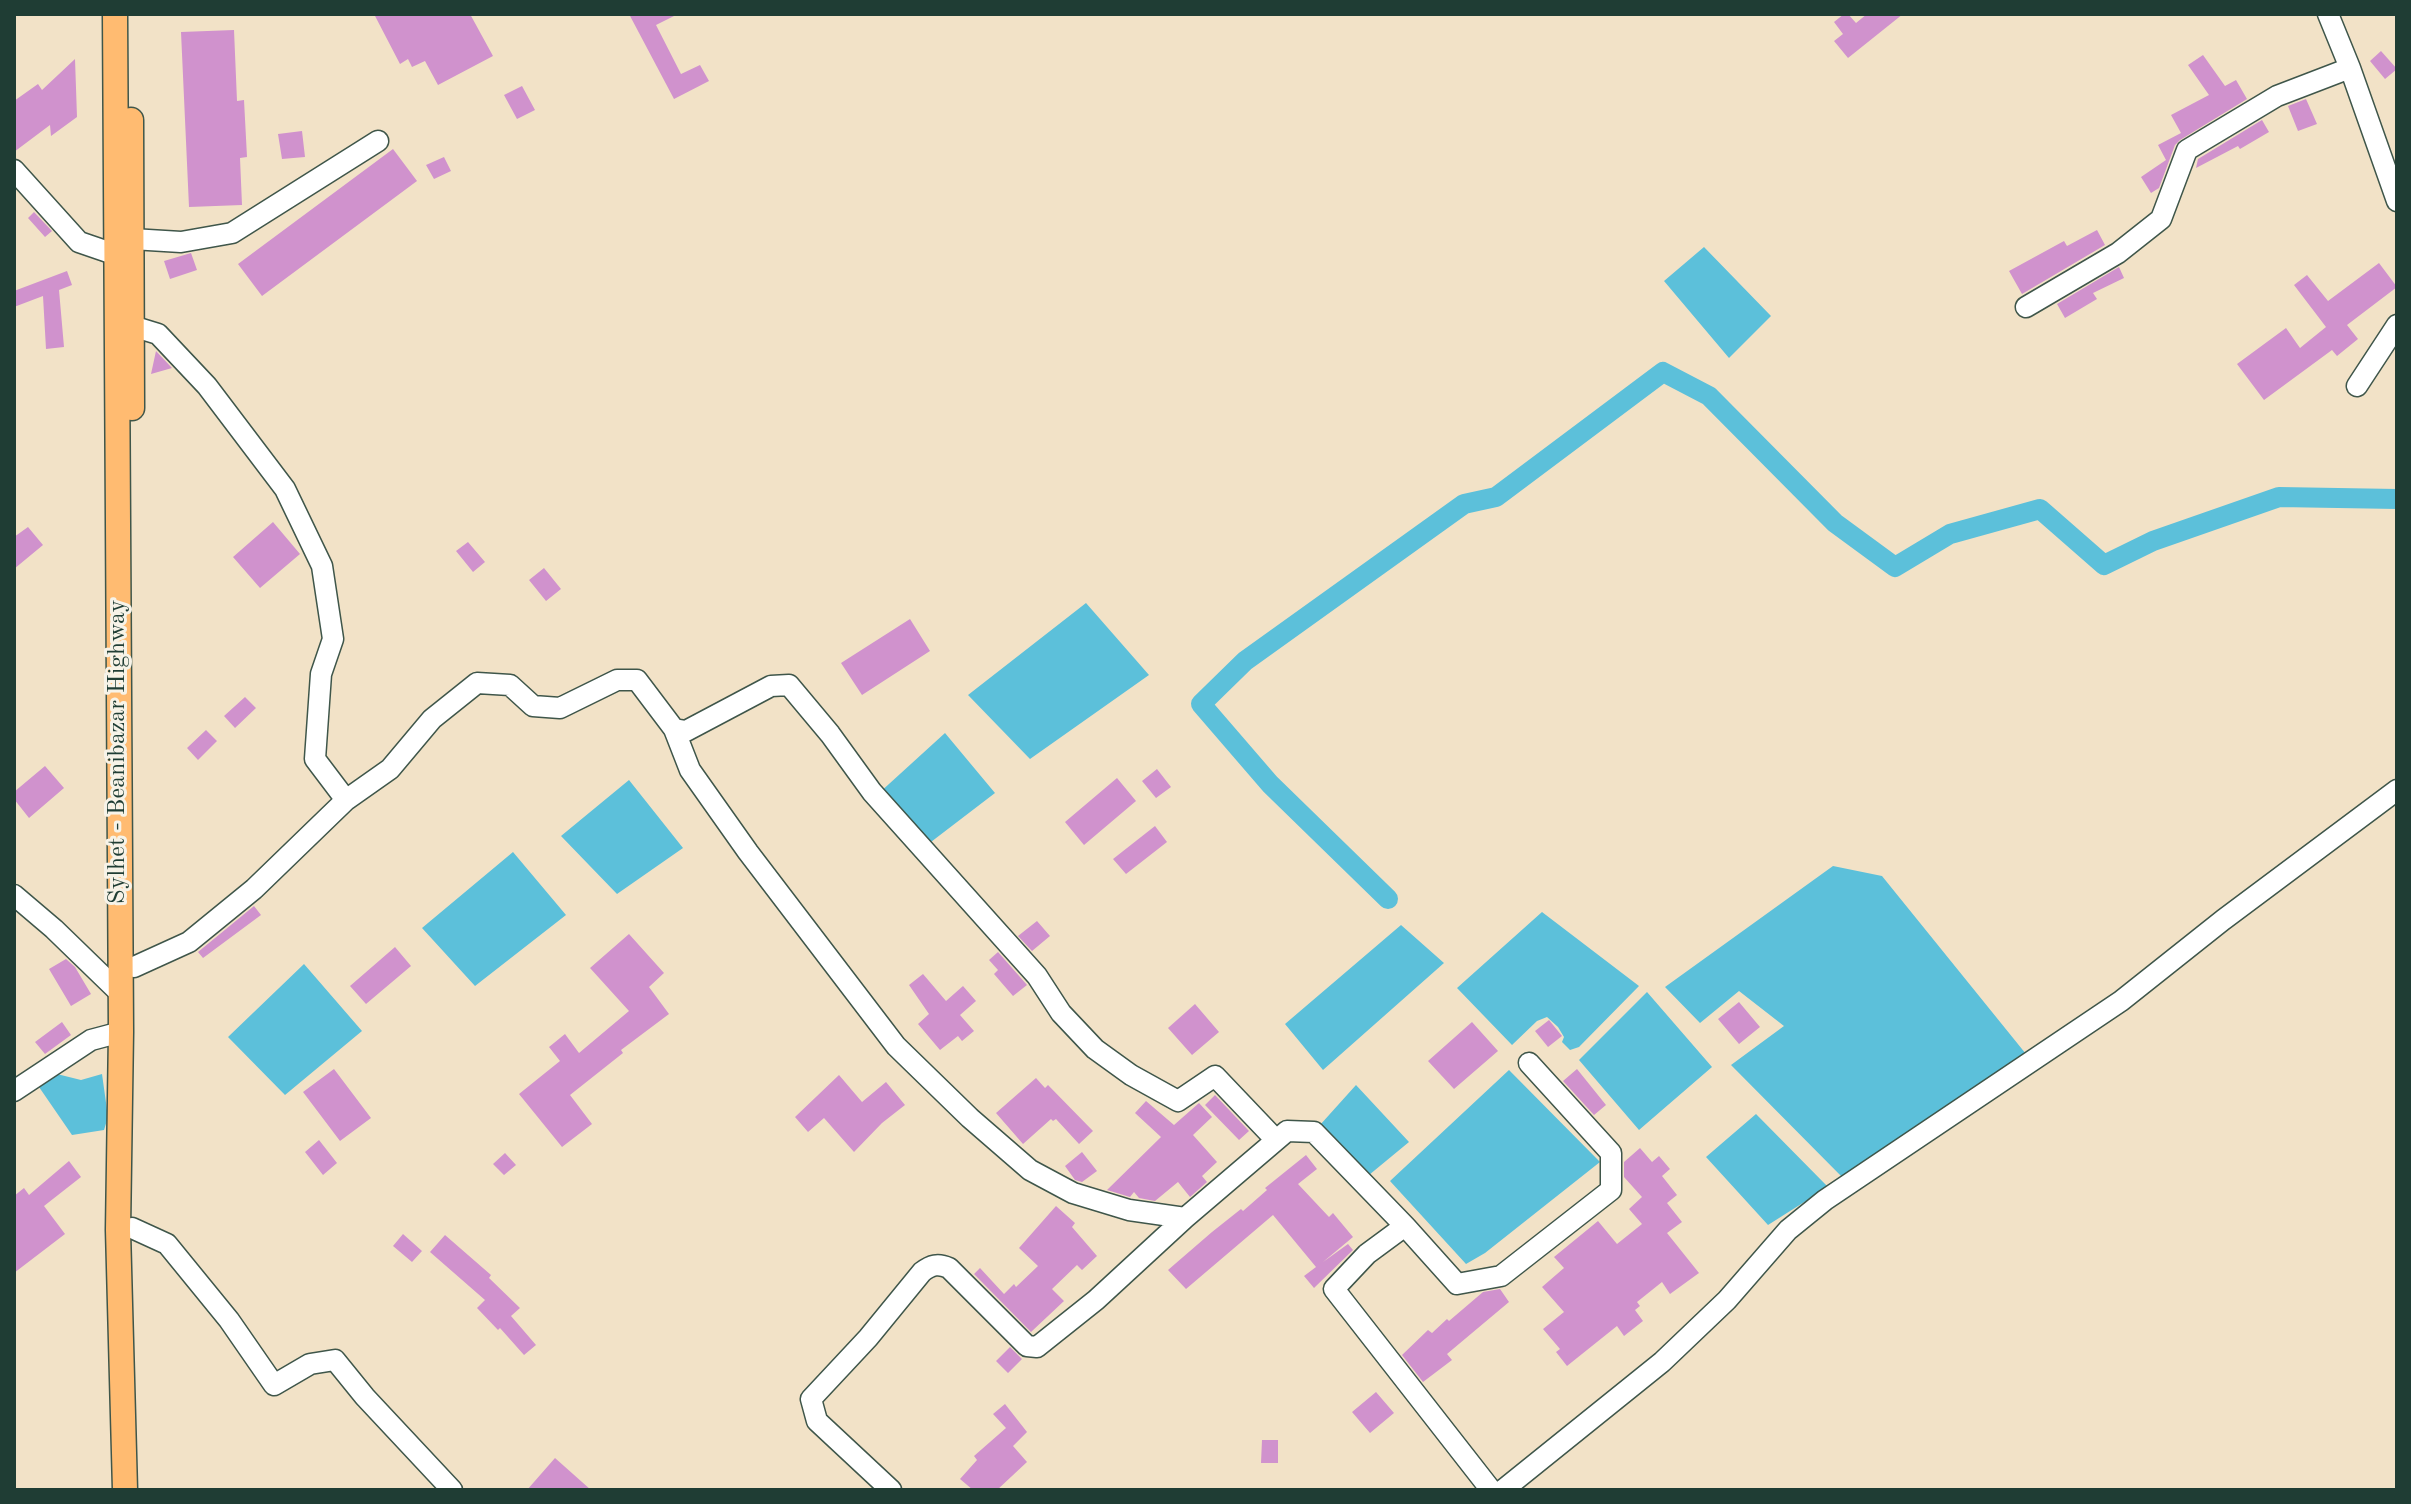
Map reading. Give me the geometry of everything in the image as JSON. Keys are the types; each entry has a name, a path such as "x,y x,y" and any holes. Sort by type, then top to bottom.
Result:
{"main road":[{"name":"Sylhet - Beanibazar Highway","path":"115,14 123,247 132,326 132,1228 139,1490"},
{"name":"Sylhet - Beanibazar Highway","path":"125,1490 118,1230 123,247 131,14"}],"street":[{"path":"2328,14 2397,201"},
{"path":"2026,307 2118,253 2161,219 2187,150 2277,96 2350,68"},
{"path":"14,170 79,242 123,247 181,242 232,233 378,141"},
{"path":"2357,386 2397,325"},
{"path":"132,326 158,334 207,386 285,489 322,566 333,639 321,674 315,759 346,800"},
{"path":"134,967 189,942 254,889 346,800 390,769 432,719 477,683 510,685 533,706 560,708 617,680 637,680 674,729 690,770 896,1046 970,1118 1030,1170 1073,1193 1129,1210 1185,1218"},
{"path":"674,729 686,731 771,686 789,685 872,792 1037,976 1061,1013 1095,1049 1131,1075 1178,1101 1215,1076 1275,1139"},
{"path":"1503,1490 1662,1362 1727,1300 1788,1230 1825,1200 2121,1001 2223,920 2397,790"},
{"path":"14,895 120,993"},
{"path":"14,1091 91,1040 121,1032"},
{"path":"891,1490 817,1421 811,1399 929,1266 940,1264 949,1268 1027,1346 1037,1347 1096,1300 1185,1218 1287,1131 1314,1132 1457,1284 1501,1276 1611,1190 1611,1153 1529,1063"},
{"path":"1405,1226 1367,1254 1334,1289 1491,1490"},
{"path":"132,1228 167,1244 229,1320 274,1385 310,1364 335,1360 365,1397 452,1490"}],"water":[{"path":"1704,247 1771,316 1729,358 1664,281"},
{"path":"1086,603 1149,675 1030,759 968,695"},
{"path":"945,733 995,793 927,845 878,794"},
{"path":"629,780 683,848 617,894 561,836"},
{"path":"513,852 566,915 475,986 422,928"},
{"path":"1833,866 1882,876 2026,1054 1844,1179 1731,1065 1784,1026 1739,991 1700,1023 1665,987"},
{"path":"1542,912 1639,986 1579,1047 1570,1050 1562,1042 1564,1037 1558,1027 1547,1017 1537,1021 1512,1045 1457,988"},
{"path":"1401,925 1444,963 1323,1070 1285,1024"},
{"path":"304,964 362,1031 285,1095 228,1037"},
{"path":"1647,992 1712,1067 1639,1130 1579,1060"},
{"path":"1509,1070 1600,1162 1485,1253 1466,1264 1390,1181"},
{"path":"53,1073 81,1080 102,1074 108,1117 104,1130 72,1135 39,1087"},
{"path":"1356,1085 1409,1142 1369,1175 1320,1125"},
{"path":"1756,1114 1828,1187 1768,1225 1706,1157"}],"building":[{"path":"374,14 470,14 493,56 438,85 425,61 412,67 408,59 400,64"},
{"path":"629,14 678,14 656,25 681,74 700,65 709,81 674,99"},
{"path":"1844,14 1856,23 1867,14 1903,14 1848,58 1834,41 1843,34 1834,22"},
{"path":"234,30 237,101 244,100 247,157 240,158 242,205 189,207 181,32"},
{"path":"2381,51 2397,69 2385,79 2370,61"},
{"path":"2203,55 2225,86 2236,80 2247,99 2180,140 2175,145 2159,188 2151,193 2141,177 2166,160 2158,145 2181,133 2171,115 2209,95 2188,65"},
{"path":"75,59 77,117 51,136 50,125 14,152 14,101 38,84 42,90"},
{"path":"522,86 535,110 517,119 504,95"},
{"path":"2306,99 2317,124 2298,131 2288,106"},
{"path":"2262,120 2269,132 2240,149 2238,146 2196,168 2198,159"},
{"path":"302,131 305,157 282,159 278,134"},
{"path":"393,149 417,181 262,296 238,264"},
{"path":"444,157 451,171 434,179 426,165"},
{"path":"34,212 52,231 45,237 28,218"},
{"path":"2097,230 2105,245 2022,294 2009,271 2064,241 2067,246"},
{"path":"191,253 197,270 170,279 164,261"},
{"path":"2379,263 2397,287 2347,325 2358,339 2337,356 2332,350 2264,400 2237,364 2286,328 2300,348 2326,327 2294,285 2307,275 2328,301"},
{"path":"2119,267 2124,278 2093,293 2097,299 2065,318 2057,304"},
{"path":"67,271 72,285 59,290 64,347 46,349 43,296 14,307 14,291"},
{"path":"156,351 172,368 151,374"},
{"path":"273,522 300,554 260,588 233,557"},
{"path":"28,527 43,545 14,569 14,537"},
{"path":"468,542 485,562 473,572 456,551"},
{"path":"544,568 561,589 546,601 529,580"},
{"path":"910,619 930,651 862,695 841,663"},
{"path":"245,697 256,708 235,728 224,716"},
{"path":"206,730 217,741 198,760 187,748"},
{"path":"45,766 64,788 29,818 14,799 14,792"},
{"path":"1157,769 1171,787 1156,798 1142,781"},
{"path":"1117,778 1136,801 1084,845 1065,822"},
{"path":"1155,826 1167,842 1126,874 1113,859"},
{"path":"254,906 261,915 203,958 198,952"},
{"path":"1037,921 1050,936 1032,951 1018,936"},
{"path":"629,934 664,973 649,987 669,1014 621,1050 623,1053 570,1095 592,1124 562,1147 519,1094 560,1061 549,1047 565,1034 579,1053 629,1011 590,968"},
{"path":"395,947 411,966 366,1004 350,986"},
{"path":"998,952 1027,985 1013,996 994,974 998,970 989,960"},
{"path":"66,959 75,967 91,994 71,1006 49,969"},
{"path":"923,974 946,1001 963,986 976,1001 960,1015 974,1031 962,1041 958,1036 940,1050 918,1024 929,1014 909,985"},
{"path":"1739,1002 1760,1027 1739,1044 1718,1019"},
{"path":"1195,1004 1219,1032 1192,1055 1168,1028"},
{"path":"1549,1020 1562,1036 1548,1047 1535,1031"},
{"path":"62,1022 71,1035 45,1054 35,1042"},
{"path":"1472,1022 1498,1051 1454,1089 1428,1061"},
{"path":"334,1069 371,1118 340,1141 303,1092"},
{"path":"1577,1069 1606,1105 1594,1115 1563,1081"},
{"path":"839,1075 862,1102 886,1082 905,1105 854,1152 824,1118 808,1132 795,1117"},
{"path":"1036,1078 1045,1088 1048,1085 1093,1131 1079,1144 1056,1119 1051,1119 1023,1144 996,1113"},
{"path":"1215,1095 1249,1131 1239,1140 1205,1105"},
{"path":"1146,1101 1174,1125 1199,1103 1212,1117 1193,1135 1217,1162 1202,1176 1207,1182 1190,1197 1178,1182 1155,1201 1139,1198 1134,1192 1130,1197 1107,1190 1161,1137 1135,1113"},
{"path":"319,1140 337,1163 323,1175 305,1152"},
{"path":"1640,1148 1652,1162 1659,1156 1670,1169 1662,1176 1677,1195 1667,1203 1682,1222 1667,1233 1699,1273 1670,1294 1662,1282 1637,1302 1640,1306 1635,1310 1643,1321 1624,1336 1617,1326 1567,1366 1556,1352 1560,1349 1543,1329 1564,1312 1542,1287 1564,1268 1554,1257 1598,1221 1617,1244 1642,1224 1629,1209 1642,1197 1624,1177 1624,1162"},
{"path":"1082,1152 1097,1171 1082,1182 1075,1180 1065,1166"},
{"path":"505,1153 516,1165 504,1175 493,1164"},
{"path":"1306,1155 1317,1169 1298,1184 1329,1217 1333,1213 1353,1237 1323,1262 1348,1244 1353,1250 1314,1288 1304,1276 1316,1267 1273,1215 1186,1289 1168,1270 1241,1209 1243,1211 1267,1190 1265,1188"},
{"path":"69,1161 81,1177 44,1206 65,1234 14,1273 14,1196 24,1188 29,1195"},
{"path":"1056,1206 1075,1223 1072,1227 1097,1256 1082,1270 1077,1265 1052,1289 1064,1301 1031,1332 974,1274 980,1268 1004,1294 1014,1284 1016,1287 1038,1266 1019,1248"},
{"path":"403,1234 422,1251 412,1262 393,1246"},
{"path":"445,1235 491,1275 489,1278 520,1308 511,1316 536,1345 524,1355 477,1308 485,1300 430,1252"},
{"path":"1500,1289 1509,1302 1447,1354 1452,1360 1423,1382 1402,1355 1428,1330 1432,1333 1483,1292"},
{"path":"1010,1347 1022,1359 1008,1373 996,1361"},
{"path":"1376,1392 1394,1413 1370,1433 1352,1412"},
{"path":"1005,1404 1027,1432 1013,1446 1027,1462 997,1490 973,1490 960,1479 977,1460 974,1456 1006,1428 993,1414"},
{"path":"1262,1440 1278,1440 1278,1463 1261,1463"},
{"path":"555,1458 591,1490 527,1490"}],"waterway":[{"path":"1388,899 1270,784 1201,704 1245,661 1464,504 1496,497 1663,372 1709,396 1835,523 1895,567 1950,534 2040,509 2104,565 2153,541 2279,497 2397,499"}]}
